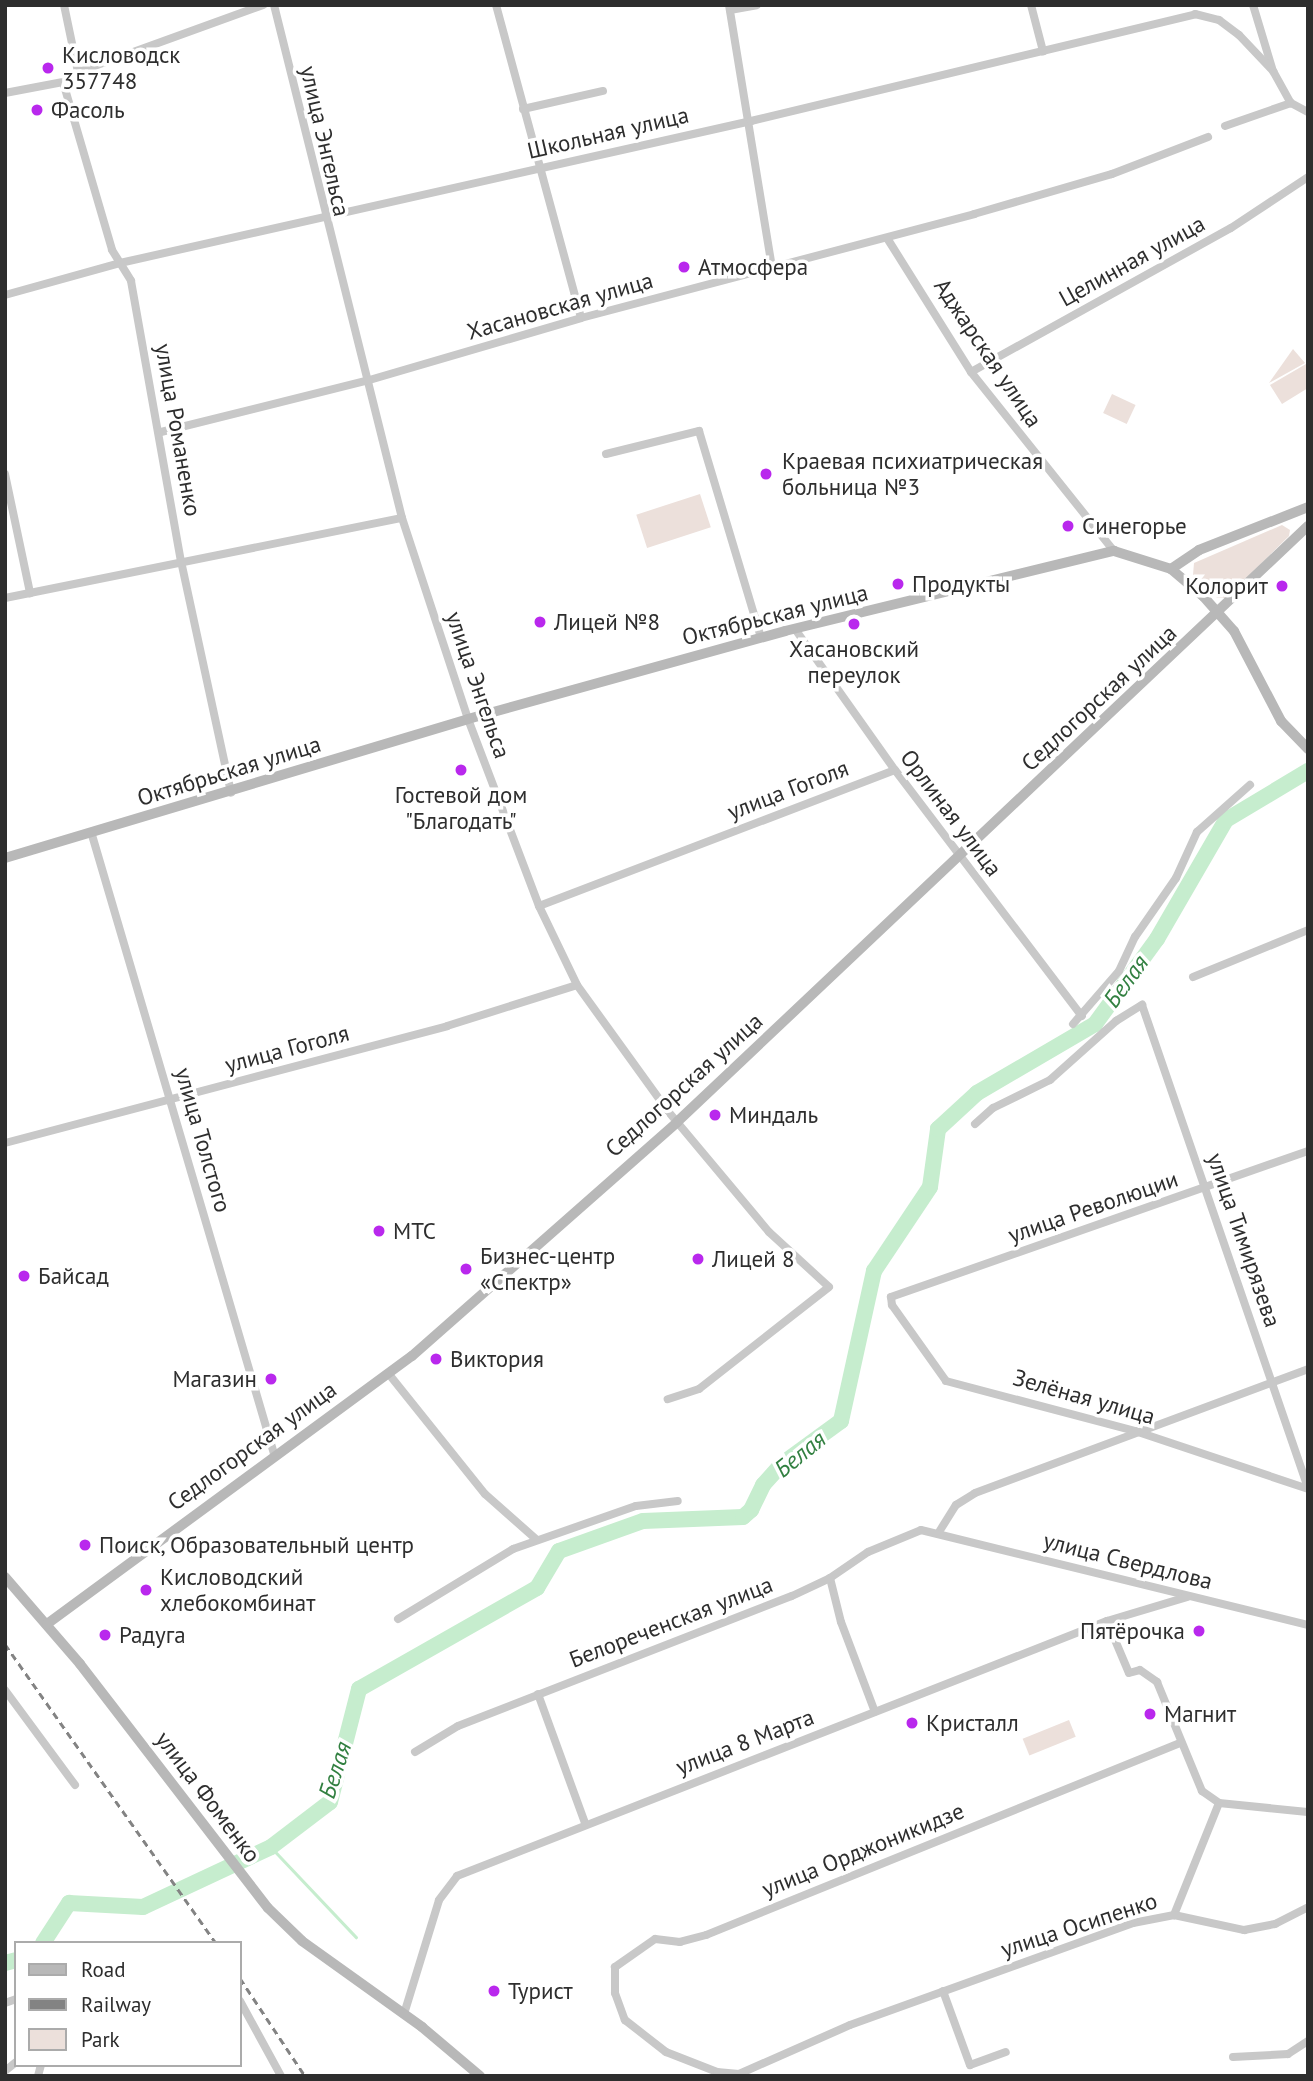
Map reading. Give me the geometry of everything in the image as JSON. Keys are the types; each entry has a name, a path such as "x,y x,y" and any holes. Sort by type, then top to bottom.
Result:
{"street":[{"path":"64,5 78,72"},
{"path":"5,93 63,82 78,72 263,5"},
{"name":"улица Энгельса","path":"274,5 323,217 401,518 468,719 539,906 577,985 677,1122 769,1232 829,1287 699,1389 667,1399"},
{"path":"496,5 538,169 581,318"},
{"path":"757,5 730,8 751,121 772,270"},
{"path":"1031,5 1044,51"},
{"path":"1253,5 1273,71 1291,103 1308,112"},
{"name":"Школьная улица","path":"5,295 120,263 751,121 1195,14 1219,20 1273,71"},
{"name":"улица Романенко","path":"63,82 112,250 131,281 161,432 181,561 231,793"},
{"path":"523,109 603,91"},
{"path":"1225,126 1291,103"},
{"name":"Хасановская улица","path":"161,432 366,381 581,318 887,238 1112,174 1208,137"},
{"name":"Целинная улица","path":"971,372 1231,228 1308,177"},
{"name":"Аджарская улица","path":"887,238 971,372 1114,551"},
{"path":"606,454 699,431 761,638"},
{"path":"5,474 30,593"},
{"path":"1171,569 1199,550 1308,507"},
{"path":"5,598 401,518"},
{"name":"Седлогорская улица","path":"47,1624 388,1373 677,1122 961,858 1308,526"},
{"path":"1114,551 1171,569 1220,613 1241,643 1281,721 1308,749"},
{"name":"Октябрьская улица","path":"5,858 92,835 468,719 795,629 1114,551"},
{"name":"Орлиная улица","path":"795,629 895,770 1082,1016"},
{"name":"улица Гоголя","path":"539,906 895,770"},
{"path":"1073,1024 1119,971 1135,937 1176,878 1197,832 1250,785"},
{"name":"улица Толстого","path":"92,835 275,1457"},
{"path":"1193,977 1308,930"},
{"name":"улица Гоголя","path":"5,1143 447,1026 577,985"},
{"name":"улица Тимирязева","path":"975,1124 993,1108 1051,1080 1116,1021 1142,1005 1308,1488"},
{"name":"улица Революции","path":"891,1297 1308,1151"},
{"name":"Зелёная улица","path":"891,1297 907,1328 946,1381 1135,1431 1308,1488"},
{"path":"939,1532 956,1504 975,1493 1135,1431 1308,1369"},
{"path":"388,1373 485,1494 537,1540"},
{"path":"398,1619 513,1549 636,1506 678,1501"},
{"name":"Белореченская улица","path":"415,1752 458,1726 727,1623 830,1578 845,1564 900,1537 921,1530 939,1532"},
{"name":"улица Свердлова","path":"939,1532 1308,1625"},
{"name":"улица Фоменко","path":"5,1577 47,1624 239,1873 302,1941 404,2014 480,2076"},
{"path":"830,1578 841,1622 875,1712"},
{"name":"улица 8 Марта","path":"404,2014 439,1900 457,1876 586,1823 1107,1621 1189,1597"},
{"path":"1107,1621 1129,1673 1140,1670 1157,1682 1202,1791 1219,1803 1308,1812"},
{"path":"5,1690 75,1785"},
{"path":"538,1695 586,1823"},
{"name":"улица Орджоникидзе","path":"625,2020 615,1993 615,1967 655,1939 680,1942 706,1935 1180,1743"},
{"path":"1174,1915 1219,1803"},
{"name":"улица Осипенко","path":"625,2020 666,2052 717,2072 739,2074 943,1991 1133,1923 1174,1915 1244,1930 1275,1924 1308,1907"},
{"path":"943,1991 970,2065 1006,2052"},
{"path":"242,2005 281,2076"},
{"path":"1233,2057 1288,2054 1308,2041"}],"green space":[{"path":"1293,349 1305,363 1269,383"},
{"path":"1306,364 1308,388 1282,404 1270,385"},
{"path":"1112,394 1136,405 1127,424 1103,413"},
{"path":"700,494 711,527 647,548 636,515"},
{"path":"1282,525 1290,530 1289,536 1226,598 1217,598 1193,575 1194,563"},
{"path":"1069,1720 1076,1737 1029,1755 1023,1739"}],"waterway":[{"name":"Белая","path":"44,1941 69,1903 143,1907 271,1847 330,1802 359,1689 537,1588 559,1551 643,1521 743,1517 751,1510 763,1485 782,1464 841,1421 874,1271 930,1187 938,1129 977,1093 1095,1024 1157,939 1226,820 1308,771"},
{"path":"271,1847 356,1937"},
{"name":"Белая","path":"5,1963 14,1961"}],"railway":[{"path":"5,1644 215,1941"},
{"path":"242,1981 305,2076"}],"place":[{"name":"Кисловодск 357748","path":"48,68"},
{"name":"Фасоль","path":"37,110"},
{"name":"Атмосфера","path":"684,267"},
{"name":"Краевая психиатрическая больница №3","path":"766,474"},
{"name":"Синегорье","path":"1068,526"},
{"name":"Продукты","path":"898,584"},
{"name":"Колорит","path":"1282,586"},
{"name":"Лицей №8","path":"540,622"},
{"name":"Хасановский переулок","path":"854,624"},
{"name":"Гостевой дом \"Благодать\"","path":"461,770"},
{"name":"Миндаль","path":"715,1115"},
{"name":"МТС","path":"379,1231"},
{"name":"Лицей 8","path":"698,1259"},
{"name":"Бизнес-центр «Спектр»","path":"466,1269"},
{"name":"Байсад","path":"24,1276"},
{"name":"Виктория","path":"436,1359"},
{"name":"Магазин","path":"271,1379"},
{"name":"Поиск, Образовательный центр","path":"85,1545"},
{"name":"Кисловодский хлебокомбинат","path":"146,1590"},
{"name":"Пятёрочка","path":"1199,1631"},
{"name":"Радуга","path":"105,1635"},
{"name":"Магнит","path":"1150,1714"},
{"name":"Кристалл","path":"912,1723"},
{"name":"Турист","path":"494,1991"}]}
